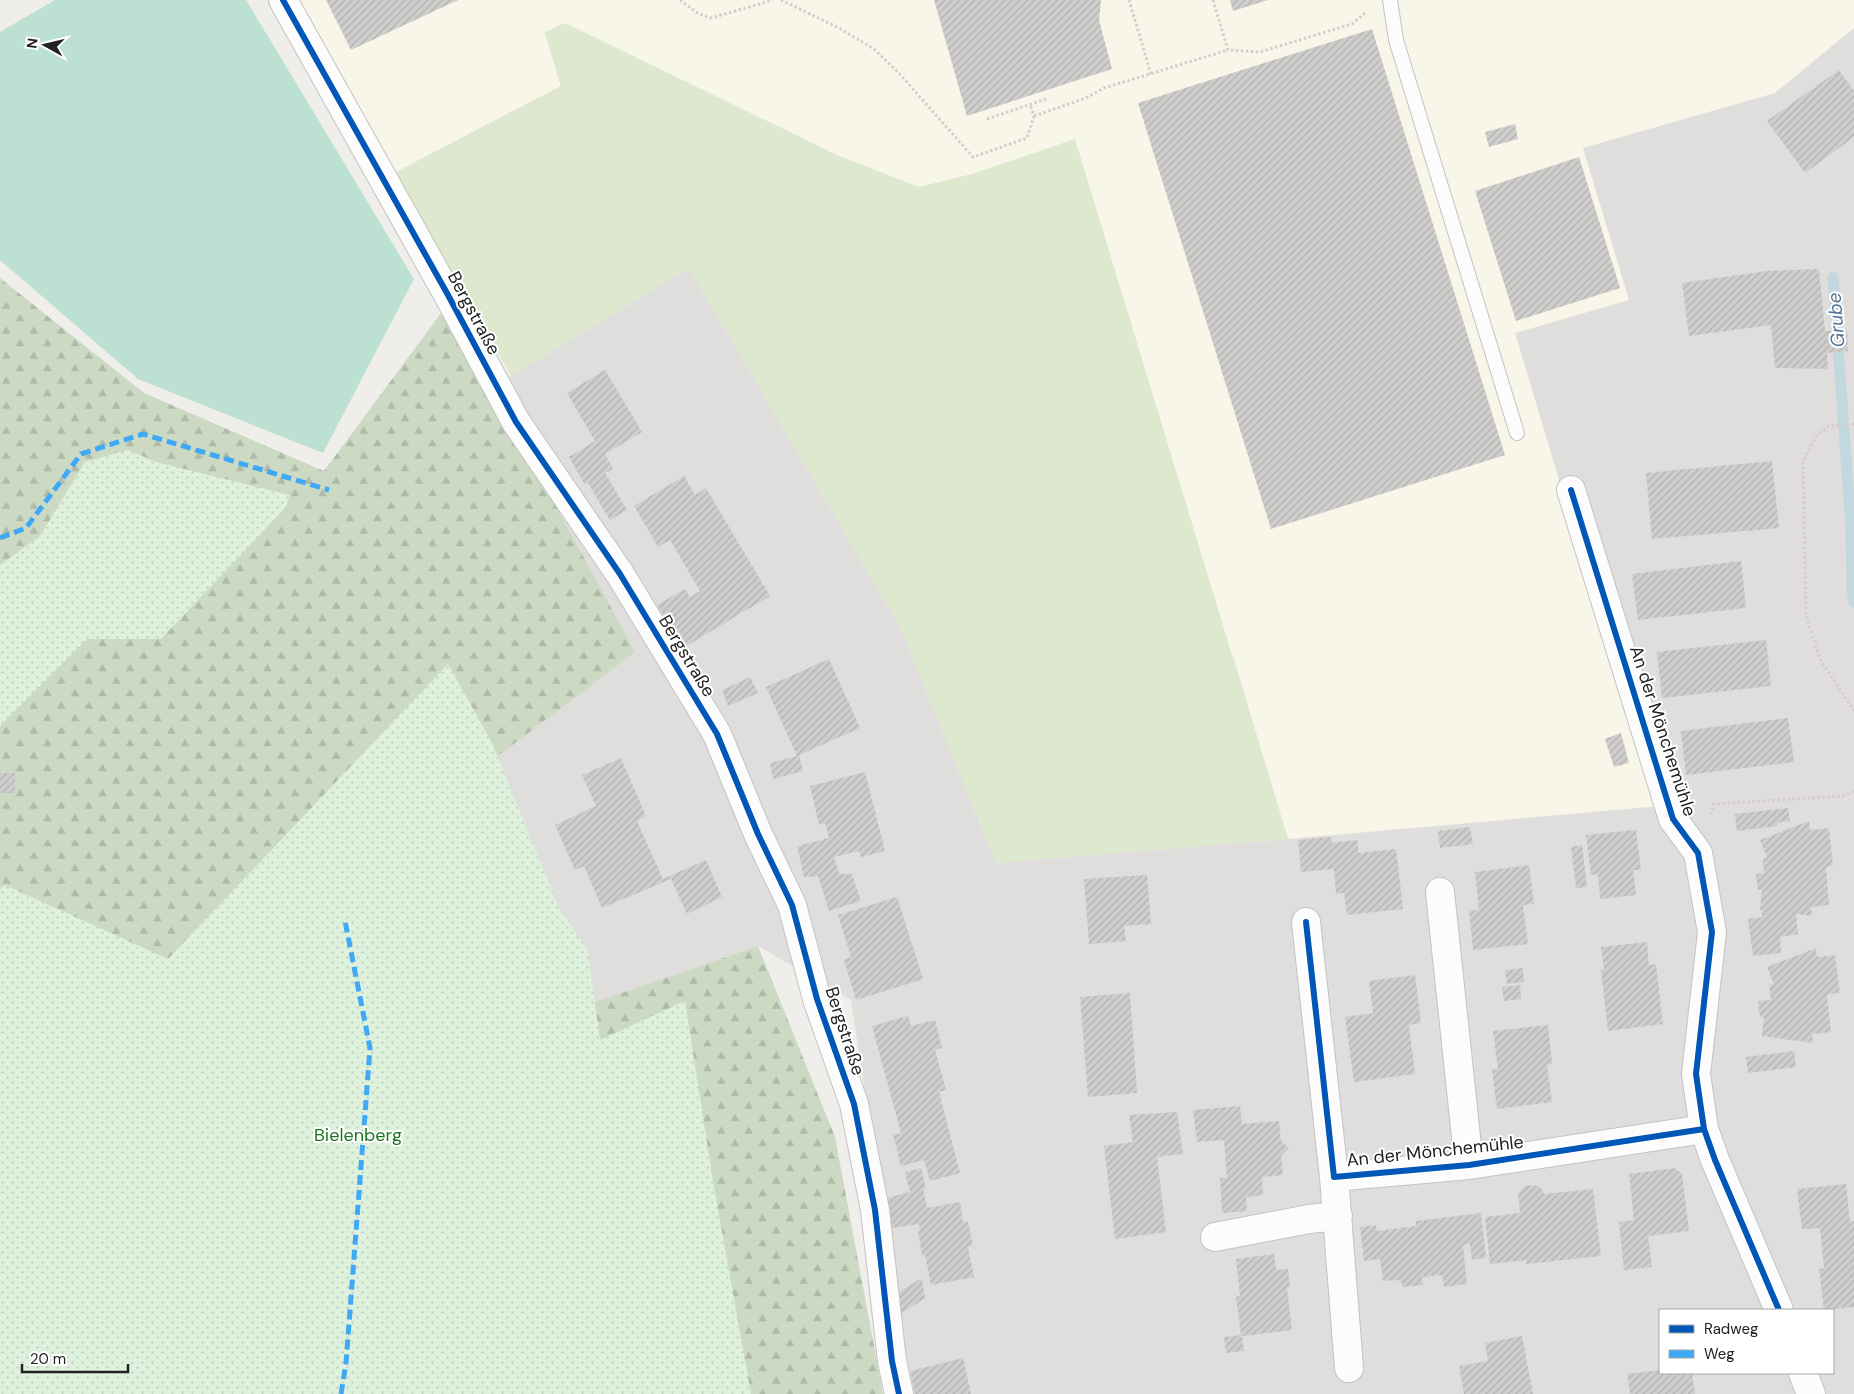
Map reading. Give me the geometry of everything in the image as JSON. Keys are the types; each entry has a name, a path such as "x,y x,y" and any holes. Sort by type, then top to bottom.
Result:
{"street":[{"name":"Bergstraße","path":"283,0 448,295 516,422 620,574 717,734 758,834 792,905 817,999 854,1104 875,1210 892,1361 899,1394"},
{"name":"An der Mönchemühle","path":"1571,490 1673,819 1698,854 1712,932 1696,1074 1704,1129 1715,1160 1780,1309"},
{"name":"An der Mönchemühle","path":"1440,892 1469,1165"},
{"name":"An der Mönchemühle","path":"1306,922 1338,1216 1349,1368"},
{"name":"An der Mönchemühle","path":"1334,1177 1469,1165 1704,1129"},
{"path":"1215,1237 1309,1219 1338,1216"},
{"path":"1803,1374 1811,1394"}],"lane":[{"path":"1390,0 1396,40 1517,433"}],"path":[{"path":"680,0 699,14 711,18 773,0"},
{"path":"781,0 839,28 874,48 898,72 973,157 1027,138 1034,116 1030,105"},
{"path":"1129,0 1150,74"},
{"path":"1213,0 1228,50"},
{"path":"1034,116 1086,98 1104,88 1228,50 1260,52 1352,24 1366,12"},
{"path":"986,119 1046,99"},
{"path":"1854,424 1829,426 1816,436 1803,462 1806,616 1820,659 1854,711"},
{"path":"1698,854 1714,804 1843,796 1854,791"}],"shaded area":[{"path":"275,0 1854,0 1854,1394 911,1394 851,1000 758,946 590,1005 495,758 491,388 689,268 900,627 996,863 1288,839 1076,140 839,156 561,86"},
{"path":"275,0 1854,0 1854,28 1775,93 1583,148 1629,300 1515,333 1627,707 1661,806 1288,839 1234,659 972,174 920,187 839,156 545,33 561,86 394,173"}],"green space":[{"path":"55,0 246,0 414,279 323,453 138,379 0,260 0,32"},
{"path":"565,23 839,156 919,187 972,174 1075,139 1288,839 996,863 900,627 689,268 511,376 394,173 561,86 545,32"},
{"path":"0,278 144,393 324,471 447,305 635,652 495,758 590,1004 758,946 835,1137 883,1394 0,1394"},
{"path":"128,450 156,462 290,495 286,507 161,639 87,639 0,726 0,565 40,536 85,462"},
{"name":"Bielenberg","path":"448,664 492,743 559,908 588,951 600,1040 685,1001 713,1181 751,1394 0,1394 0,889 5,885 168,959"}],"building":[{"path":"326,0 458,0 351,50"},
{"path":"934,0 1101,0 1099,20 1112,69 967,116"},
{"path":"1230,0 1268,0 1233,11"},
{"path":"1372,29 1505,455 1271,529 1138,103"},
{"path":"1839,70 1854,91 1854,137 1805,173 1767,121"},
{"path":"1515,124 1518,139 1489,147 1485,132"},
{"path":"1579,157 1620,288 1516,321 1475,191"},
{"path":"1819,269 1825,331 1847,330 1848,351 1827,353 1828,369 1775,368 1771,325 1689,336 1682,283 1767,271"},
{"path":"605,370 642,432 605,454 613,469 605,473 627,510 610,520 588,483 585,485 569,457 595,441 567,393"},
{"path":"1772,461 1779,528 1652,539 1646,473"},
{"path":"684,476 695,495 706,488 770,596 683,648 657,605 685,589 690,597 700,591 670,540 658,547 634,506"},
{"path":"1741,561 1746,608 1638,620 1632,574"},
{"path":"1766,640 1771,686 1662,698 1657,652"},
{"path":"829,659 860,728 799,755 803,771 773,779 770,763 797,756 766,687"},
{"path":"750,677 758,693 728,706 722,690"},
{"path":"1788,718 1794,762 1686,775 1681,731"},
{"path":"1621,733 1629,763 1614,767 1605,739"},
{"path":"621,758 646,816 637,821 663,879 706,860 722,897 687,914 671,879 602,908 584,866 575,870 555,825 596,806 582,775"},
{"path":"865,772 885,851 861,857 859,851 834,857 839,874 852,874 861,901 829,911 818,876 804,877 797,846 829,838 825,823 819,825 810,786"},
{"path":"0,773 15,773 15,793 0,793"},
{"path":"1788,808 1790,821 1777,823 1777,826 1737,831 1735,814"},
{"path":"1809,821 1810,830 1829,828 1833,866 1826,867 1829,905 1811,907 1812,916 1796,914 1798,934 1780,937 1781,953 1753,956 1748,919 1762,917 1762,910 1760,910 1762,890 1758,890 1756,874 1764,873 1763,859 1767,857 1760,840"},
{"path":"1470,827 1473,844 1440,848 1438,831"},
{"path":"1636,830 1641,870 1633,870 1636,895 1600,899 1598,874 1591,875 1586,835"},
{"path":"1331,837 1332,843 1357,840 1359,853 1396,849 1403,909 1347,915 1344,893 1336,894 1334,869 1301,872 1298,840"},
{"path":"1582,845 1587,887 1576,888 1571,847"},
{"path":"1529,865 1534,904 1523,905 1528,944 1473,950 1469,911 1479,910 1475,872"},
{"path":"1147,875 1151,924 1124,926 1126,941 1089,944 1084,879"},
{"path":"897,897 923,979 856,1000 844,960 851,957 838,915"},
{"path":"1647,942 1649,965 1656,964 1663,1024 1608,1031 1601,970 1604,970 1601,947"},
{"path":"1816,948 1817,957 1835,955 1840,993 1827,994 1831,1032 1812,1034 1813,1043 1762,1036 1764,1017 1760,1017 1758,1001 1771,1000 1769,985 1774,984 1767,967"},
{"path":"1523,968 1524,982 1507,984 1505,970"},
{"path":"1415,975 1421,1023 1409,1025 1415,1074 1354,1082 1345,1017 1373,1013 1369,981"},
{"path":"1520,985 1521,999 1504,1001 1502,987"},
{"path":"1130,993 1137,1093 1088,1097 1080,997"},
{"path":"908,1016 911,1026 935,1020 942,1048 935,1050 946,1090 939,1092 960,1173 930,1181 924,1160 901,1166 893,1135 901,1133 872,1026"},
{"path":"1548,1025 1552,1064 1547,1064 1552,1102 1497,1109 1492,1070 1498,1069 1493,1031"},
{"path":"1794,1051 1796,1067 1748,1073 1746,1057"},
{"path":"1240,1106 1242,1124 1279,1121 1281,1141 1289,1148 1281,1156 1283,1175 1262,1177 1263,1195 1246,1197 1247,1211 1222,1213 1220,1178 1227,1178 1224,1140 1197,1142 1193,1110"},
{"path":"1177,1112 1183,1154 1157,1157 1166,1232 1115,1239 1104,1146 1133,1142 1129,1115"},
{"path":"921,1168 926,1188 923,1189 927,1208 960,1202 963,1222 968,1222 973,1246 968,1247 974,1277 931,1285 925,1255 922,1255 918,1231 920,1231 919,1224 891,1228 887,1198 910,1192 905,1172"},
{"path":"1675,1168 1682,1174 1689,1231 1648,1236 1652,1267 1624,1270 1619,1222 1634,1220 1629,1174"},
{"path":"1846,1184 1850,1222 1854,1221 1854,1307 1824,1309 1819,1269 1824,1268 1820,1228 1802,1229 1797,1189"},
{"path":"1534,1185 1541,1188 1544,1194 1593,1189 1601,1256 1526,1264 1526,1260 1490,1264 1485,1217 1520,1213 1518,1194 1524,1186"},
{"path":"1481,1213 1486,1258 1472,1260 1470,1244 1463,1245 1467,1284 1444,1287 1442,1275 1422,1277 1423,1285 1402,1287 1401,1280 1383,1281 1380,1259 1364,1261 1360,1227 1376,1225 1377,1231 1416,1226 1416,1221"},
{"path":"1274,1254 1276,1270 1288,1269 1290,1288 1287,1288 1292,1330 1242,1336 1244,1351 1226,1353 1224,1337 1241,1335 1236,1297 1240,1296 1236,1259"},
{"path":"922,1279 925,1298 901,1314 898,1293"},
{"path":"1522,1336 1533,1394 1464,1394 1459,1366 1488,1361 1485,1343"},
{"path":"963,1358 971,1394 915,1394 910,1371"},
{"path":"1659,1370 1659,1374 1692,1374 1695,1394 1630,1394 1627,1374"}],"waterway":[{"name":"Grube","path":"1833,277 1851,527 1852,592 1854,602"}],"marked path":[{"path":"0,538 26,528 81,454 143,434 329,490"},
{"path":"341,1394 346,1363 370,1048 345,921"}],"cycle path":[{"path":"283,0 448,295 516,422 620,574 717,734 758,834 792,905 817,999 854,1104 875,1210 892,1361 899,1394"},
{"path":"1571,490 1673,819 1698,853 1712,932 1696,1074 1704,1129 1715,1160 1779,1309"},
{"path":"1306,922 1334,1177 1469,1165 1704,1129"}]}
